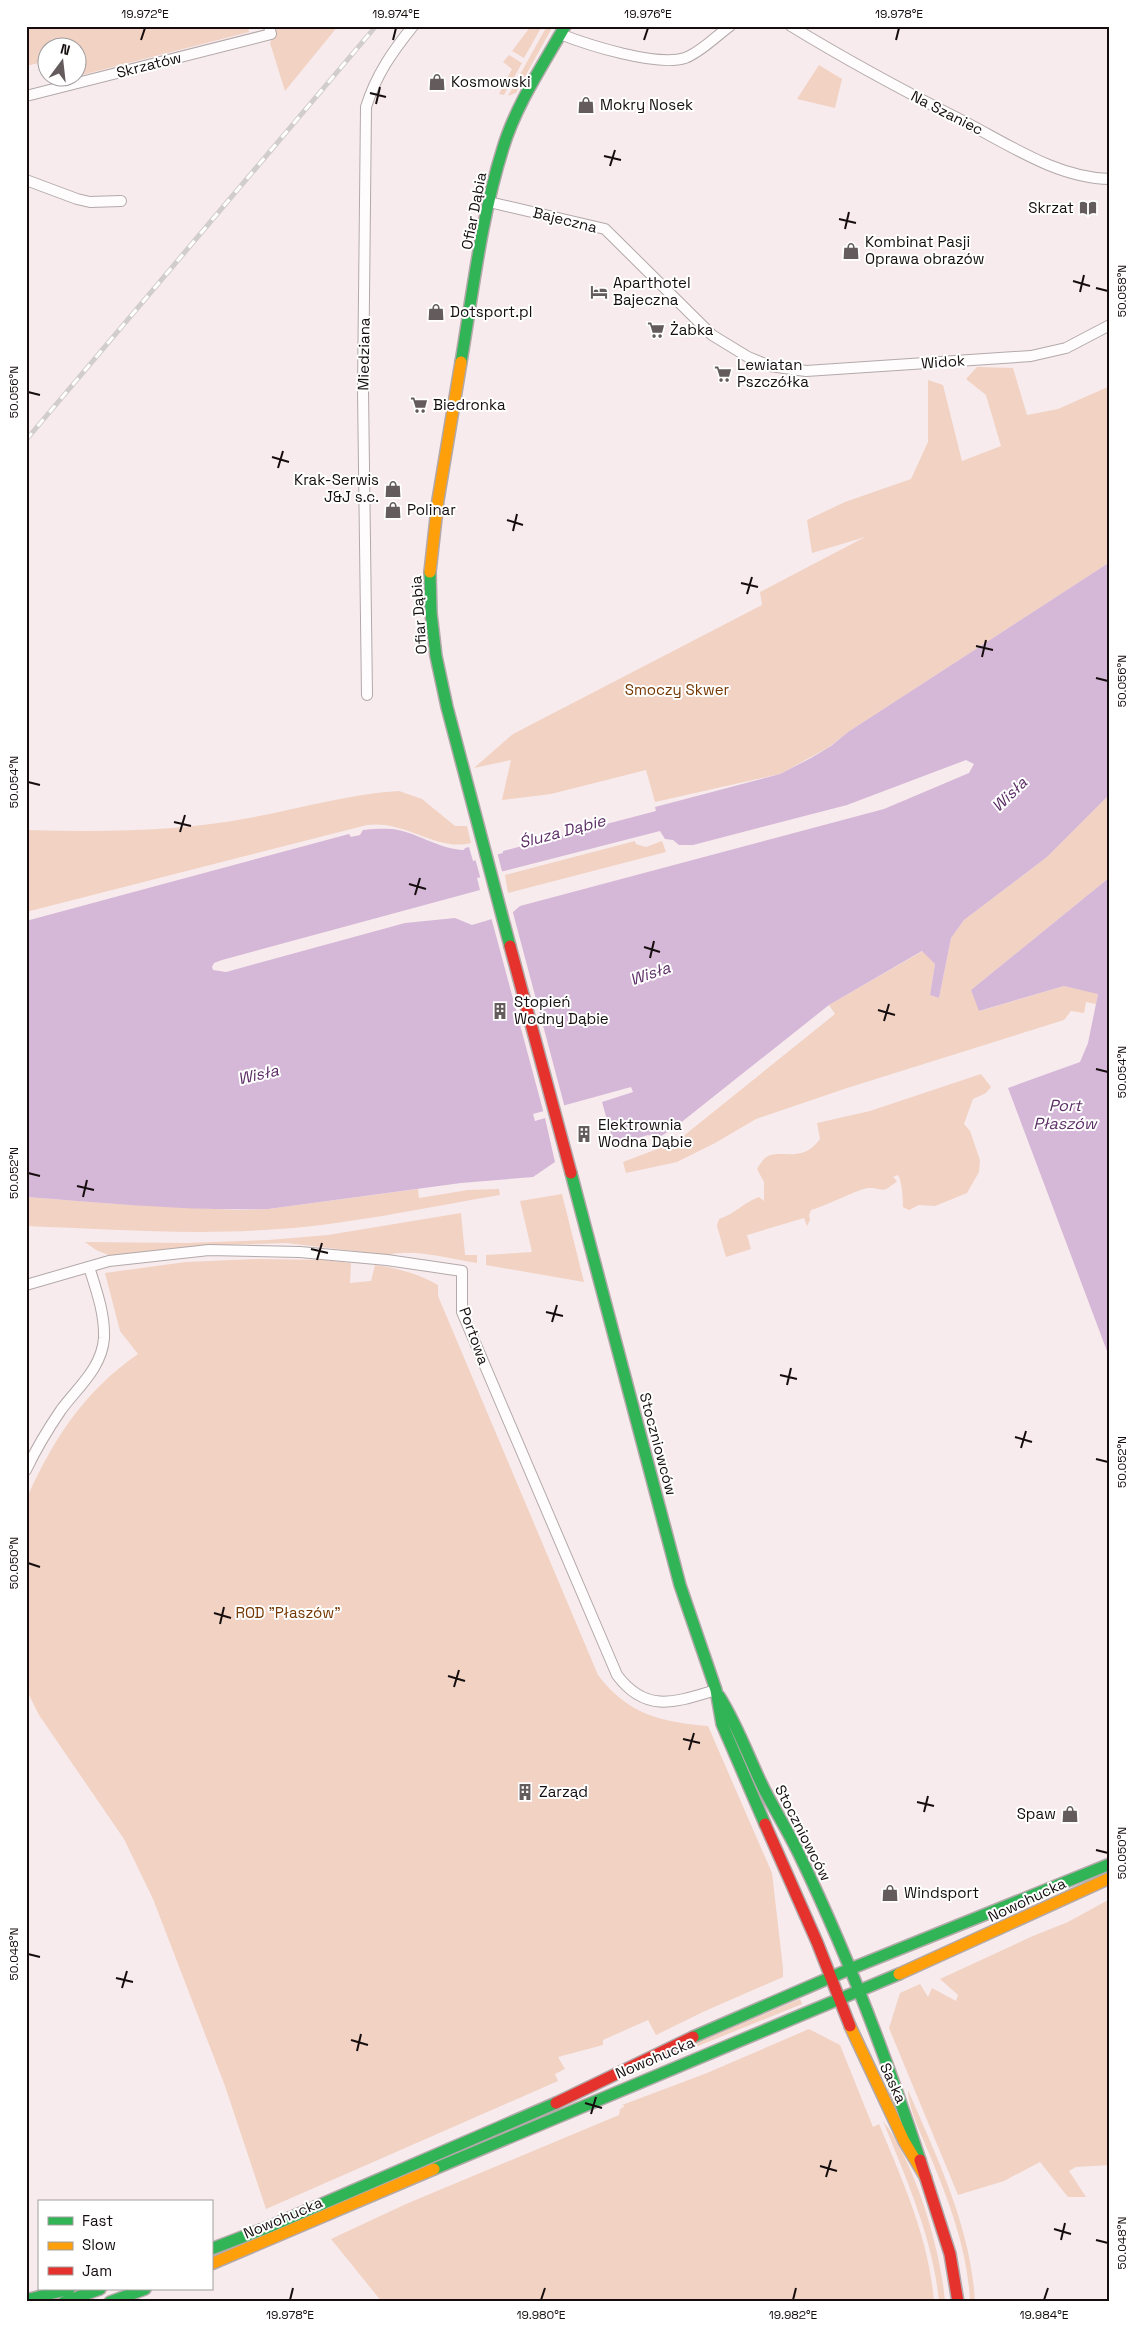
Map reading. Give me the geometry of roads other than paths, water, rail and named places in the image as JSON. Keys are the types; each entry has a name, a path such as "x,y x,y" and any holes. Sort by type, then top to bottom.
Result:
{"street":[{"name":"Miedziana","path":"367,695 363,391 366,107 372,86 391,54 413,26"},
{"path":"563,30 582,42 652,59 669,61 688,57 730,26"},
{"name":"Na Szaniec","path":"791,26 852,63 1052,167 1093,179 1110,179"},
{"name":"Skrzatów","path":"26,96 270,30"},
{"name":"Ofiar Dąbia","path":"563,30 532,82 512,125 501,154 489,202 438,500 430,568 431,613 436,656 447,706 579,1204"},
{"path":"26,180 84,201 121,201"},
{"name":"Bajeczna","path":"489,202 605,229 712,335 748,357 770,366"},
{"name":"Widok","path":"770,366 806,371 1031,356 1066,348 1110,325"},
{"name":"Stoczniowców","path":"579,1204 680,1585 716,1690 722,1724 817,1942 838,1999"},
{"name":"Portowa","path":"26,1285 109,1261 209,1250 300,1252 387,1260 462,1271 462,1312 617,1675 631,1691 639,1696 663,1703 716,1690"},
{"path":"26,1470 47,1432 93,1370 101,1353 104,1330 101,1310 89,1267"},
{"name":"Stoczniowców","path":"716,1690 731,1713 757,1776 798,1851 859,1991"},
{"name":"Nowohucka","path":"212,2248 279,2222 543,2109 650,2056 850,1969 1110,1864"},
{"name":"Nowohucka","path":"212,2264 673,2066 859,1991 1110,1878"},
{"name":"Saska","path":"859,1991 907,2119 948,2244 958,2302"},
{"name":"Saska","path":"838,1999 904,2142 926,2178"},
{"path":"26,2300 64,2290"},
{"path":"64,2302 97,2290"},
{"path":"110,2302 142,2290"}],"water":[{"name":"Wisła","path":"1110,562 1110,794 1047,857 964,920 951,938 939,998 930,995 935,964 922,951 829,1005 674,1128 658,1138 648,1135 614,1145 602,1102 633,1092 631,1087 533,1114 535,1121 545,1118 555,1162 533,1177 461,1183 268,1209 177,1208 26,1197 26,921 349,834 351,837 360,835 363,830 398,830 455,849 464,850 469,847 473,861 503,853 503,851 656,811 655,807 780,774 831,746 848,732","holes":["966,760 974,764 969,773 884,809 520,906 512,913 472,925 455,918 405,923 226,972 213,970 212,967 214,963 222,960 480,890 477,878 660,831 665,839 673,840 679,845 693,845 847,805"]},
{"name":"Port Płaszów","path":"1110,877 1110,1359 1008,1088 1080,1062 1088,1043 1098,994 1064,986 979,1011 971,990"}],"railway":[{"path":"26,440 376,26"}],"place":[{"name":"Kosmowski","path":"437,82"},
{"name":"Mokry Nosek","path":"586,105"},
{"name":"Skrzat","path":"1088,208"},
{"name":"Kombinat Pasji Oprawa obrazów","path":"851,251"},
{"name":"Aparthotel Bajeczna","path":"599,292"},
{"name":"Dotsport.pl","path":"436,312"},
{"name":"Żabka","path":"656,330"},
{"name":"Lewiatan Pszczółka","path":"723,374"},
{"name":"Biedronka","path":"419,405"},
{"name":"Krak-Serwis J&J s.c.","path":"393,489"},
{"name":"Polinar","path":"393,510"},
{"name":"Stopień Wodny Dąbie","path":"500,1011"},
{"name":"Elektrownia Wodna Dąbie","path":"584,1134"},
{"name":"Zarząd","path":"525,1792"},
{"name":"Spaw","path":"1070,1814"},
{"name":"Windsport","path":"890,1893"}],"park label":[{"name":"Smoczy Skwer","path":"677,690"},
{"name":"ROD \"Płaszów\"","path":"288,1613"}],"water label":[{"name":"Śluza Dąbie","path":"562,831"}]}
